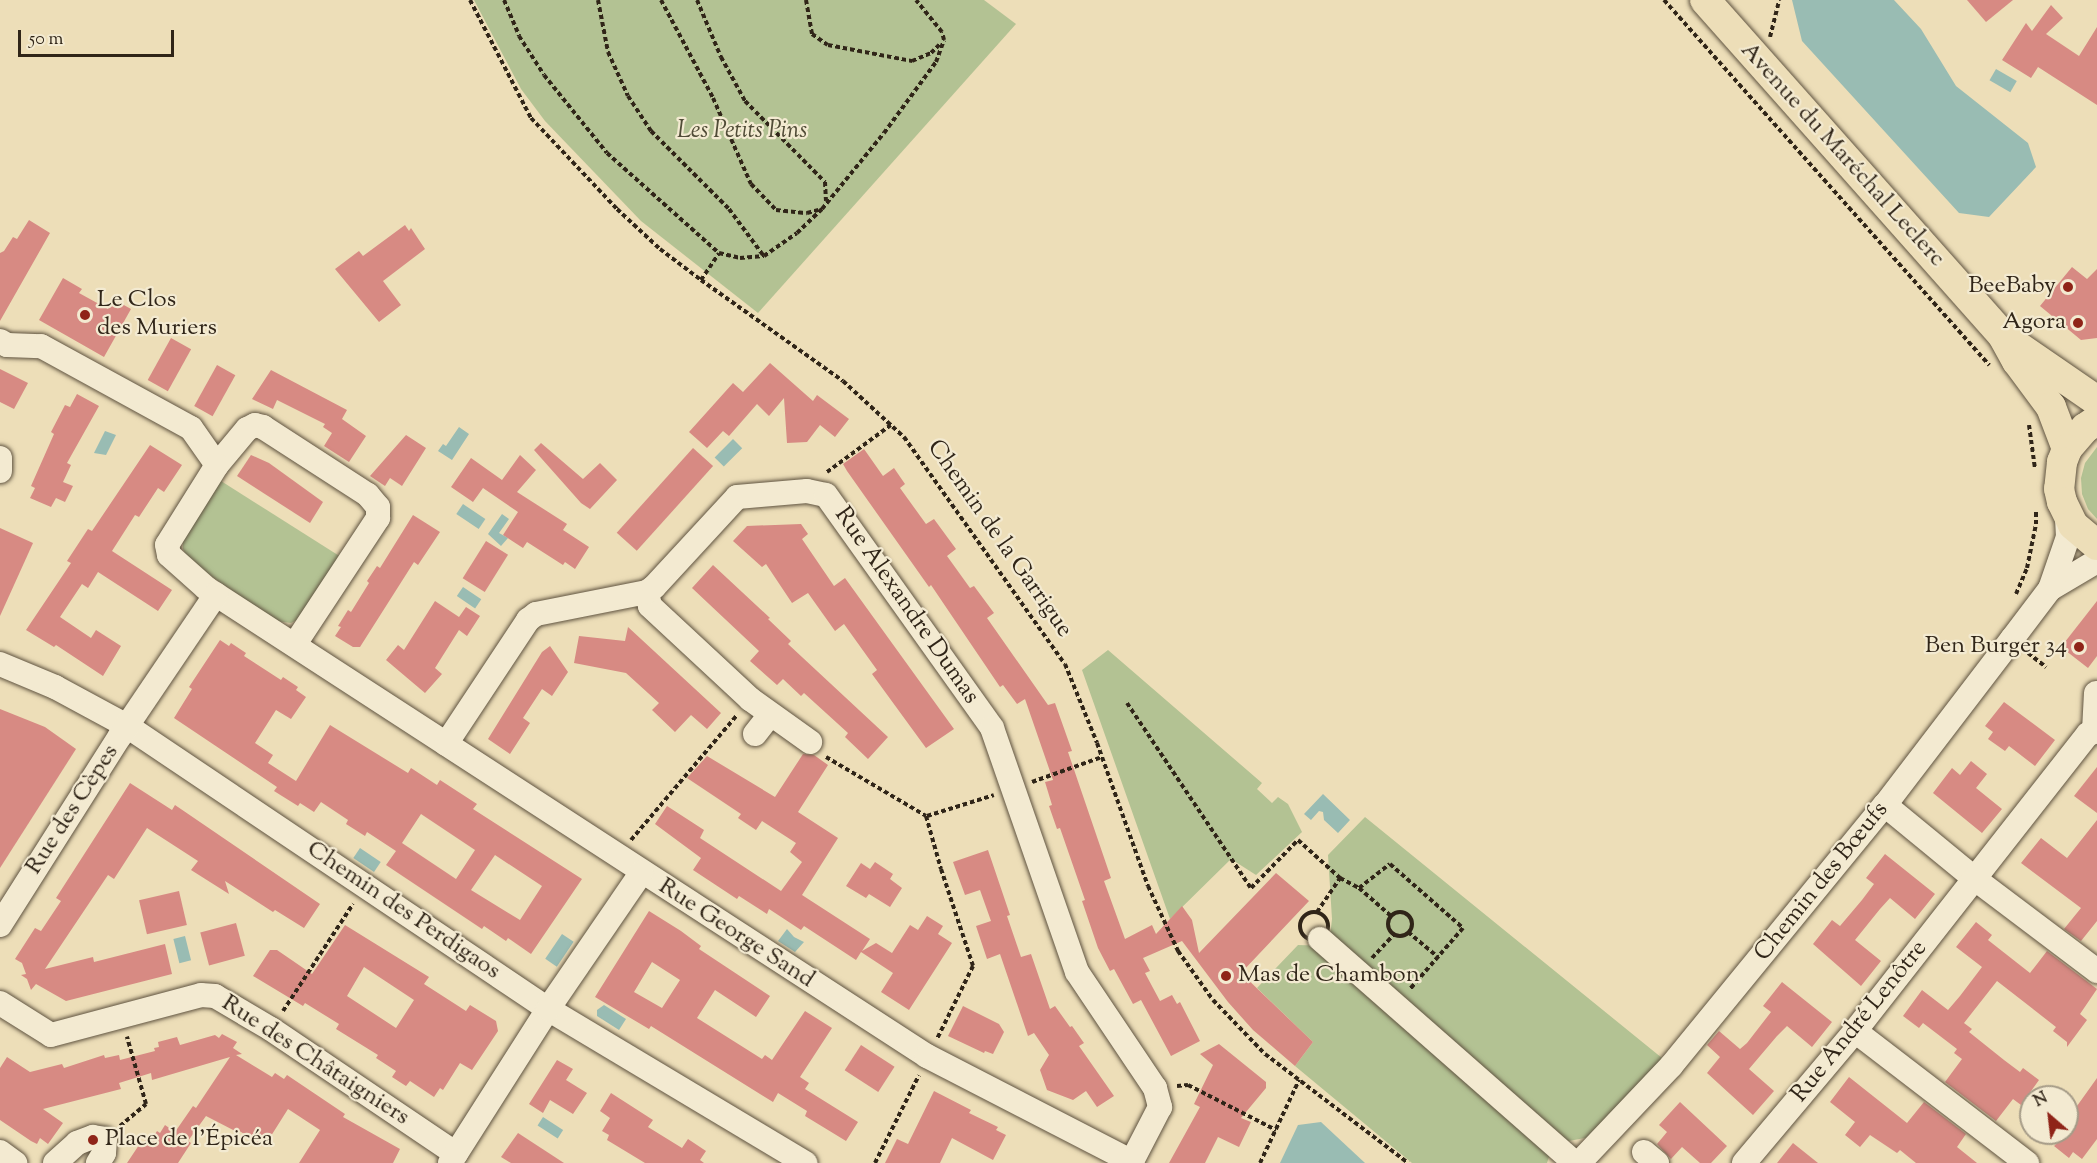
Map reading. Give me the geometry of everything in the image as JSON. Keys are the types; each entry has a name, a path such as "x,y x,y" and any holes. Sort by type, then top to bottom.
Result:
{"main road":[{"name":"Avenue du Maréchal Leclerc","path":"1705,0 2002,336 2017,361 2051,407 2067,449"},
{"name":"Avenue du Maréchal Leclerc","path":"2002,336 2097,401"},
{"path":"2097,420 2085,428 2067,449 2062,462 2060,489 2067,515 2082,534 2097,545"}],"street":[{"path":"4,343 41,346 191,428 217,465 247,429 263,427 368,495 378,507 378,518 295,644"},
{"path":"0,458 0,471"},
{"name":"Rue George Sand","path":"217,465 167,545 169,555 174,561 216,594 641,873 927,1056 1132,1162"},
{"name":"Rue Alexandre Dumas","path":"647,592 737,497 807,491 826,495 992,728 1077,972 1155,1088"},
{"name":"Chemin des Bœufs","path":"1577,1163 1671,1066 1886,805 2050,589 2068,537 2067,515"},
{"name":"Chemin des Bœufs","path":"2050,589 2097,561"},
{"path":"446,744 528,620 536,614 647,592 650,606 750,699 810,742"},
{"name":"Rue des Cèpes","path":"0,924 127,726 216,594"},
{"name":"Chemin des Perdigaos","path":"0,664 55,687 127,726 548,1009 805,1163"},
{"path":"2096,693 2096,731"},
{"path":"755,734 770,715"},
{"name":"Rue André Lenôtre","path":"1744,1163 1856,1031 2088,734 2096,731"},
{"path":"1886,805 1975,879 2097,971"},
{"path":"453,1158 548,1009 641,873"},
{"path":"1320,939 1577,1163"},
{"name":"Rue des Châtaigniers","path":"0,1003 51,1035 201,994 215,996 271,1029 453,1158"},
{"path":"1856,1031 2027,1163"},
{"path":"1132,1162 1160,1107 1155,1088"},
{"path":"55,1163 77,1143 93,1137 105,1139 104,1154 98,1163"},
{"path":"0,1152 15,1163"}],"path":[{"name":"Chemin de la Garrigue","path":"470,0 531,118 617,209 660,249 843,381 904,437 1065,664 1102,757 1148,886 1178,951 1213,1000 1265,1054 1408,1163"},
{"path":"504,0 519,36 544,75 607,153 719,253 740,258 764,256 797,233 822,209 936,62 944,40 942,32 916,0"},
{"path":"598,0 608,52 628,96 651,131 729,209 764,256"},
{"path":"662,0 713,98 752,184 776,210 807,213 822,209"},
{"path":"697,0 721,57 745,101 825,182 826,203"},
{"path":"806,0 812,34 828,45 912,61 931,53 944,40"},
{"path":"1664,0 1995,372"},
{"path":"701,280 719,253"},
{"path":"2029,423 2036,479"},
{"path":"807,491 820,477 891,425"},
{"path":"2012,639 2008,614 2027,568 2036,524 2036,502"},
{"path":"617,857 750,699"},
{"path":"1127,703 1251,888 1298,840 1340,878 1359,888 1391,916"},
{"path":"810,742 823,755 866,783 926,816 973,966 875,1163"},
{"path":"926,816 1014,789 1102,757"},
{"path":"1359,888 1390,864 1463,928 1396,1005"},
{"path":"1317,912 1340,878"},
{"path":"271,1029 365,886"},
{"path":"1401,912 1408,915 1411,922 1408,932 1401,936 1394,934 1389,928 1391,916 1401,912"},
{"path":"1408,932 1438,957"},
{"path":"1358,973 1394,934"},
{"path":"105,1139 146,1104 121,1016"},
{"path":"1260,1163 1299,1080"},
{"path":"1155,1088 1188,1085 1275,1130"}],"green space":[{"name":"Les Petits Pins","path":"474,0 984,0 1016,24 758,313 641,221 545,121 521,89"},
{"path":"2097,447 2097,519 2088,509 2082,494 2081,478 2085,463"},
{"path":"221,481 341,557 303,617 291,623 276,621 188,560 183,549 183,540"},
{"path":"1108,650 1262,783 1257,789 1272,803 1278,797 1288,804 1302,832 1256,875 1231,859 1170,919 1082,670"},
{"path":"1365,817 1662,1058 1590,1137 1553,1144 1547,1163 1412,1163 1295,1066 1313,1042 1257,988 1298,945 1329,946 1332,919 1328,855"}],"water":[{"path":"1792,0 1894,0 1921,29 1956,86 2028,143 2036,167 1989,217 1959,213 1802,41"},
{"path":"1996,69 2017,81 2010,92 1990,80"},
{"path":"459,427 469,434 452,460 438,451 443,444 446,446"},
{"path":"105,431 116,435 106,455 94,453"},
{"path":"733,439 742,448 724,467 715,457"},
{"path":"463,504 485,519 479,529 456,514"},
{"path":"502,514 509,519 499,533 508,538 501,546 488,534"},
{"path":"463,587 481,599 475,608 457,596"},
{"path":"1323,794 1350,820 1338,833 1324,820 1323,812 1319,811 1311,820 1304,814"},
{"path":"360,848 381,862 374,872 353,858"},
{"path":"787,929 794,937 804,942 795,952 778,941"},
{"path":"562,934 574,942 557,967 545,959"},
{"path":"185,936 191,960 179,963 173,939"},
{"path":"604,1005 626,1019 619,1030 597,1016 597,1010"},
{"path":"543,1117 563,1130 558,1138 538,1125"},
{"path":"1321,1122 1365,1163 1280,1163 1298,1125"}],"building":[{"path":"1967,0 2013,0 1986,22"},
{"path":"2051,5 2063,18 2046,34 2079,56 2097,27 2097,105 2038,67 2031,78 2002,60 2026,23 2032,31"},
{"path":"29,220 50,233 0,321 0,253 4,251 13,237 17,239"},
{"path":"405,225 409,231 411,228 425,249 383,281 401,305 379,322 335,269 359,251 363,256"},
{"name":"Agora","path":"2072,267 2087,279 2097,269 2097,338 2081,340 2040,306"},
{"name":"Le Clos des Muriers","path":"63,278 82,289 79,293 108,309 113,299 131,309 104,357 39,320"},
{"path":"171,338 191,349 168,391 148,380"},
{"path":"770,363 813,401 817,395 849,419 835,437 820,425 807,442 787,443 784,398 769,416 757,404 729,436 723,431 707,448 689,432 733,383 743,392"},
{"path":"217,365 235,375 213,416 194,406"},
{"path":"0,369 28,383 14,409 0,402"},
{"path":"271,370 347,410 342,419 366,436 349,462 324,446 332,433 323,427 325,424 277,400 273,409 252,399"},
{"path":"77,394 99,406 67,463 71,465 63,482 73,486 65,502 56,498 51,507 30,498 35,488 31,486 54,434 51,432 65,405 70,407"},
{"path":"406,435 426,448 402,486 390,478 385,486 370,476"},
{"path":"541,443 583,479 600,463 617,480 590,509 581,503 534,450"},
{"path":"150,445 182,465 164,492 158,488 139,517 135,515 112,551 172,590 158,611 98,572 88,588 82,584 60,617 91,638 96,630 121,646 103,676 56,645 54,647 26,630 71,563 67,561 88,529 92,531"},
{"path":"693,448 713,466 637,551 617,533"},
{"path":"864,449 883,476 894,468 905,484 900,488 926,524 934,519 956,549 947,556 970,588 974,586 994,613 987,618 1048,705 1055,703 1072,751 1068,752 1111,878 1104,881 1125,939 1152,925 1156,934 1182,906 1192,920 1199,953 1276,873 1309,901 1241,973 1313,1042 1295,1066 1253,1030 1228,1002 1182,941 1143,958 1150,971 1145,973 1160,1001 1172,995 1177,1004 1180,1002 1200,1041 1171,1056 1141,1000 1133,1004 1114,969 1110,971 1098,948 1082,901 1085,900 1060,828 1057,829 1049,806 1052,805 1045,782 1053,780 1025,699 1017,704 1003,685 1000,687 931,585 929,587 847,471 843,464"},
{"path":"251,455 269,463 323,502 310,523 237,476"},
{"path":"520,455 536,470 517,492 567,524 563,530 589,547 575,569 565,562 563,565 527,542 523,548 503,535 518,512 483,488 473,502 451,487 471,458 502,480"},
{"path":"413,515 440,532 418,565 414,562 360,647 353,647 335,636 341,627 338,626 348,610 351,612 369,583 367,581 377,566 380,568"},
{"path":"801,524 808,534 802,539 834,586 845,578 954,729 926,748 872,674 877,670 844,624 835,631 808,593 792,603 766,564 762,567 733,541 747,526"},
{"path":"0,528 33,543 0,616"},
{"path":"486,541 508,555 485,592 463,578"},
{"path":"713,565 770,618 768,619 791,641 788,644 888,737 868,759 845,737 848,733 804,693 801,696 783,679 777,685 750,661 759,651 692,588"},
{"path":"435,601 459,617 466,607 480,616 467,636 459,630 435,668 442,674 425,693 386,660 398,645 404,650"},
{"path":"2097,601 2097,656 2088,668 2061,647"},
{"path":"628,627 721,713 707,729 691,715 675,732 652,710 659,703 626,673 574,663 579,636 625,641"},
{"path":"220,640 229,646 231,643 246,653 244,656 281,680 283,677 298,687 296,690 306,697 291,719 276,710 255,743 273,755 268,763 296,781 330,725 408,773 411,768 437,785 440,780 477,804 473,809 582,879 531,954 508,938 506,941 484,926 482,929 386,865 396,851 367,832 365,836 346,824 348,820 321,802 314,812 300,803 298,806 274,791 277,787 174,718 192,689 189,687","holes":["421,814 475,850 456,879 402,843","495,855 542,886 520,920 471,890"]},
{"path":"550,646 568,672 552,696 542,689 523,718 530,723 510,754 488,739 542,652"},
{"path":"2004,702 2055,740 2035,766 2009,746 2005,751 1988,739 1993,732 1985,726"},
{"path":"0,709 45,727 76,749 0,868"},
{"path":"803,754 814,755 828,765 798,812 838,838 802,895 870,939 862,951 876,943 892,953 910,925 918,930 927,916 943,926 938,934 952,943 909,1010 881,992 893,973 861,952 856,960 804,926 801,930 769,909 767,914 739,896 737,899 693,870 701,858 655,824 667,806 704,830 700,838 781,891 802,862 790,852 796,843 762,821 756,830 738,818 741,814 687,778 707,756 775,797"},
{"path":"1971,761 1987,774 1976,788 2002,809 1982,833 1933,793 1952,768 1960,775"},
{"path":"2097,767 2097,813 2074,796"},
{"path":"130,783 172,810 175,805 320,904 304,928 275,910 273,912 225,881 229,894 191,870 198,861 147,828 114,879 108,875 45,969 93,957 94,962 165,944 172,974 66,1001 36,984 31,990 27,979 21,975 26,974 22,963 15,959 35,928 41,931 61,901 56,898"},
{"path":"2097,820 2097,921 2081,941 2064,929 2081,908 2021,863 2041,838 2067,858"},
{"path":"988,850 1010,915 1007,916 1021,957 1031,954 1050,1009 1055,1006 1070,1027 1072,1026 1084,1043 1079,1046 1114,1096 1097,1107 1086,1091 1073,1100 1047,1090 1040,1070 1049,1055 1034,1033 1028,1036 1000,954 987,959 976,926 991,921 980,890 965,895 953,862"},
{"path":"1885,854 1935,894 1915,919 1890,898 1855,940 1881,961 1861,986 1813,944 1832,920 1840,926 1862,900 1874,884 1866,878"},
{"path":"875,862 893,874 890,879 902,888 890,907 869,894 866,898 846,886 861,863 870,869"},
{"path":"179,891 187,925 147,934 139,900"},
{"path":"649,911 701,946 699,949 770,996 756,1017 715,990 697,1018 762,1059 765,1055 772,1060 805,1011 832,1028 800,1077 809,1083 805,1089 858,1122 846,1141 805,1116 807,1111 778,1093 773,1102 651,1026 649,1029 595,997","holes":["652,962 680,980 662,1008 634,992"]},
{"path":"1976,922 1992,935 1988,940 2030,973 2047,951 2097,989 2080,1014 2087,1020 2067,1047 2067,1042 2053,1031 2056,1027 1997,981 1964,1023 1972,1029 1969,1032 2004,1060 2020,1072 2023,1068 2039,1080 2035,1085 2019,1085 2019,1104 2013,1099 1996,1121 1945,1082 1962,1059 1954,1053 1957,1049 1923,1023 1919,1028 1903,1016 1922,990 1948,1010 1960,996 1982,967 1956,947"},
{"path":"236,923 245,956 209,965 200,933"},
{"path":"345,925 429,977 424,984 466,1011 470,1005 496,1021 498,1031 472,1070 460,1063 443,1090 440,1088 434,1097 410,1081 406,1086 392,1077 396,1071 376,1058 378,1055 336,1029 339,1024 305,1003 303,1006 253,976 270,950 277,950 312,974","holes":["364,967 414,1000 396,1028 347,996"]},
{"path":"1782,982 1832,1022 1812,1047 1787,1026 1777,1036 1749,1069 1774,1091 1753,1115 1707,1073 1720,1057 1707,1045 1719,1031 1740,1049 1771,1012 1763,1006"},
{"path":"963,1006 999,1024 1004,1032 993,1054 985,1051 984,1053 948,1036"},
{"path":"222,1034 237,1042 233,1048 242,1054 236,1055 272,1077 275,1073 284,1079 287,1075 345,1114 343,1117 400,1149 393,1163 299,1163 320,1130 288,1109 264,1147 238,1130 237,1132 206,1116 188,1141 191,1143 178,1163 127,1163 148,1136 152,1139 165,1125 175,1132 193,1106 196,1108 230,1057 152,1080 151,1073 119,1083 121,1089 43,1109 63,1123 48,1144 40,1138 37,1144 31,1141 0,1120 0,1068 7,1057 30,1072 62,1064 64,1068 104,1055 105,1058 119,1055 120,1060 155,1051 154,1048 159,1047 158,1042 177,1037 180,1045 215,1035 219,1038"},
{"path":"1219,1044 1266,1082 1266,1088 1241,1118 1251,1122 1239,1147 1218,1137 1205,1163 1169,1163 1200,1107 1194,1104 1213,1065 1200,1054"},
{"path":"861,1045 895,1067 878,1092 845,1070"},
{"path":"557,1060 573,1069 566,1080 587,1093 573,1114 550,1100 543,1113 529,1104"},
{"path":"1849,1077 1907,1123 1924,1102 1966,1134 1957,1147 1977,1163 1916,1163 1900,1150 1897,1153 1870,1135 1860,1147 1845,1135 1855,1122 1830,1102"},
{"path":"2097,1078 2097,1139 2082,1159 2073,1152 2069,1158 2054,1146 2079,1145 2079,1103"},
{"path":"934,1091 971,1110 969,1113 998,1127 996,1130 1006,1135 993,1160 952,1138 940,1163 885,1163 897,1139 908,1144"},
{"path":"611,1093 653,1120 648,1127 682,1148 688,1139 706,1151 700,1160 704,1163 645,1163 607,1140 609,1135 602,1131 610,1118 600,1111"},
{"path":"1680,1102 1727,1146 1711,1163 1700,1163 1682,1147 1671,1159 1657,1144 1667,1132 1659,1125"},
{"path":"518,1133 564,1163 511,1163 501,1157"},
{"path":"1793,1143 1818,1163 1777,1163"}],"place":[{"name":"BeeBaby","path":"2068,287"},
{"name":"Le Clos des Muriers","path":"85,315"},
{"name":"Agora","path":"2078,323"},
{"name":"Ben Burger 34","path":"2079,647"},
{"name":"Mas de Chambon","path":"1226,976"},
{"name":"Place de l'Épicéa","path":"93,1140"}]}
